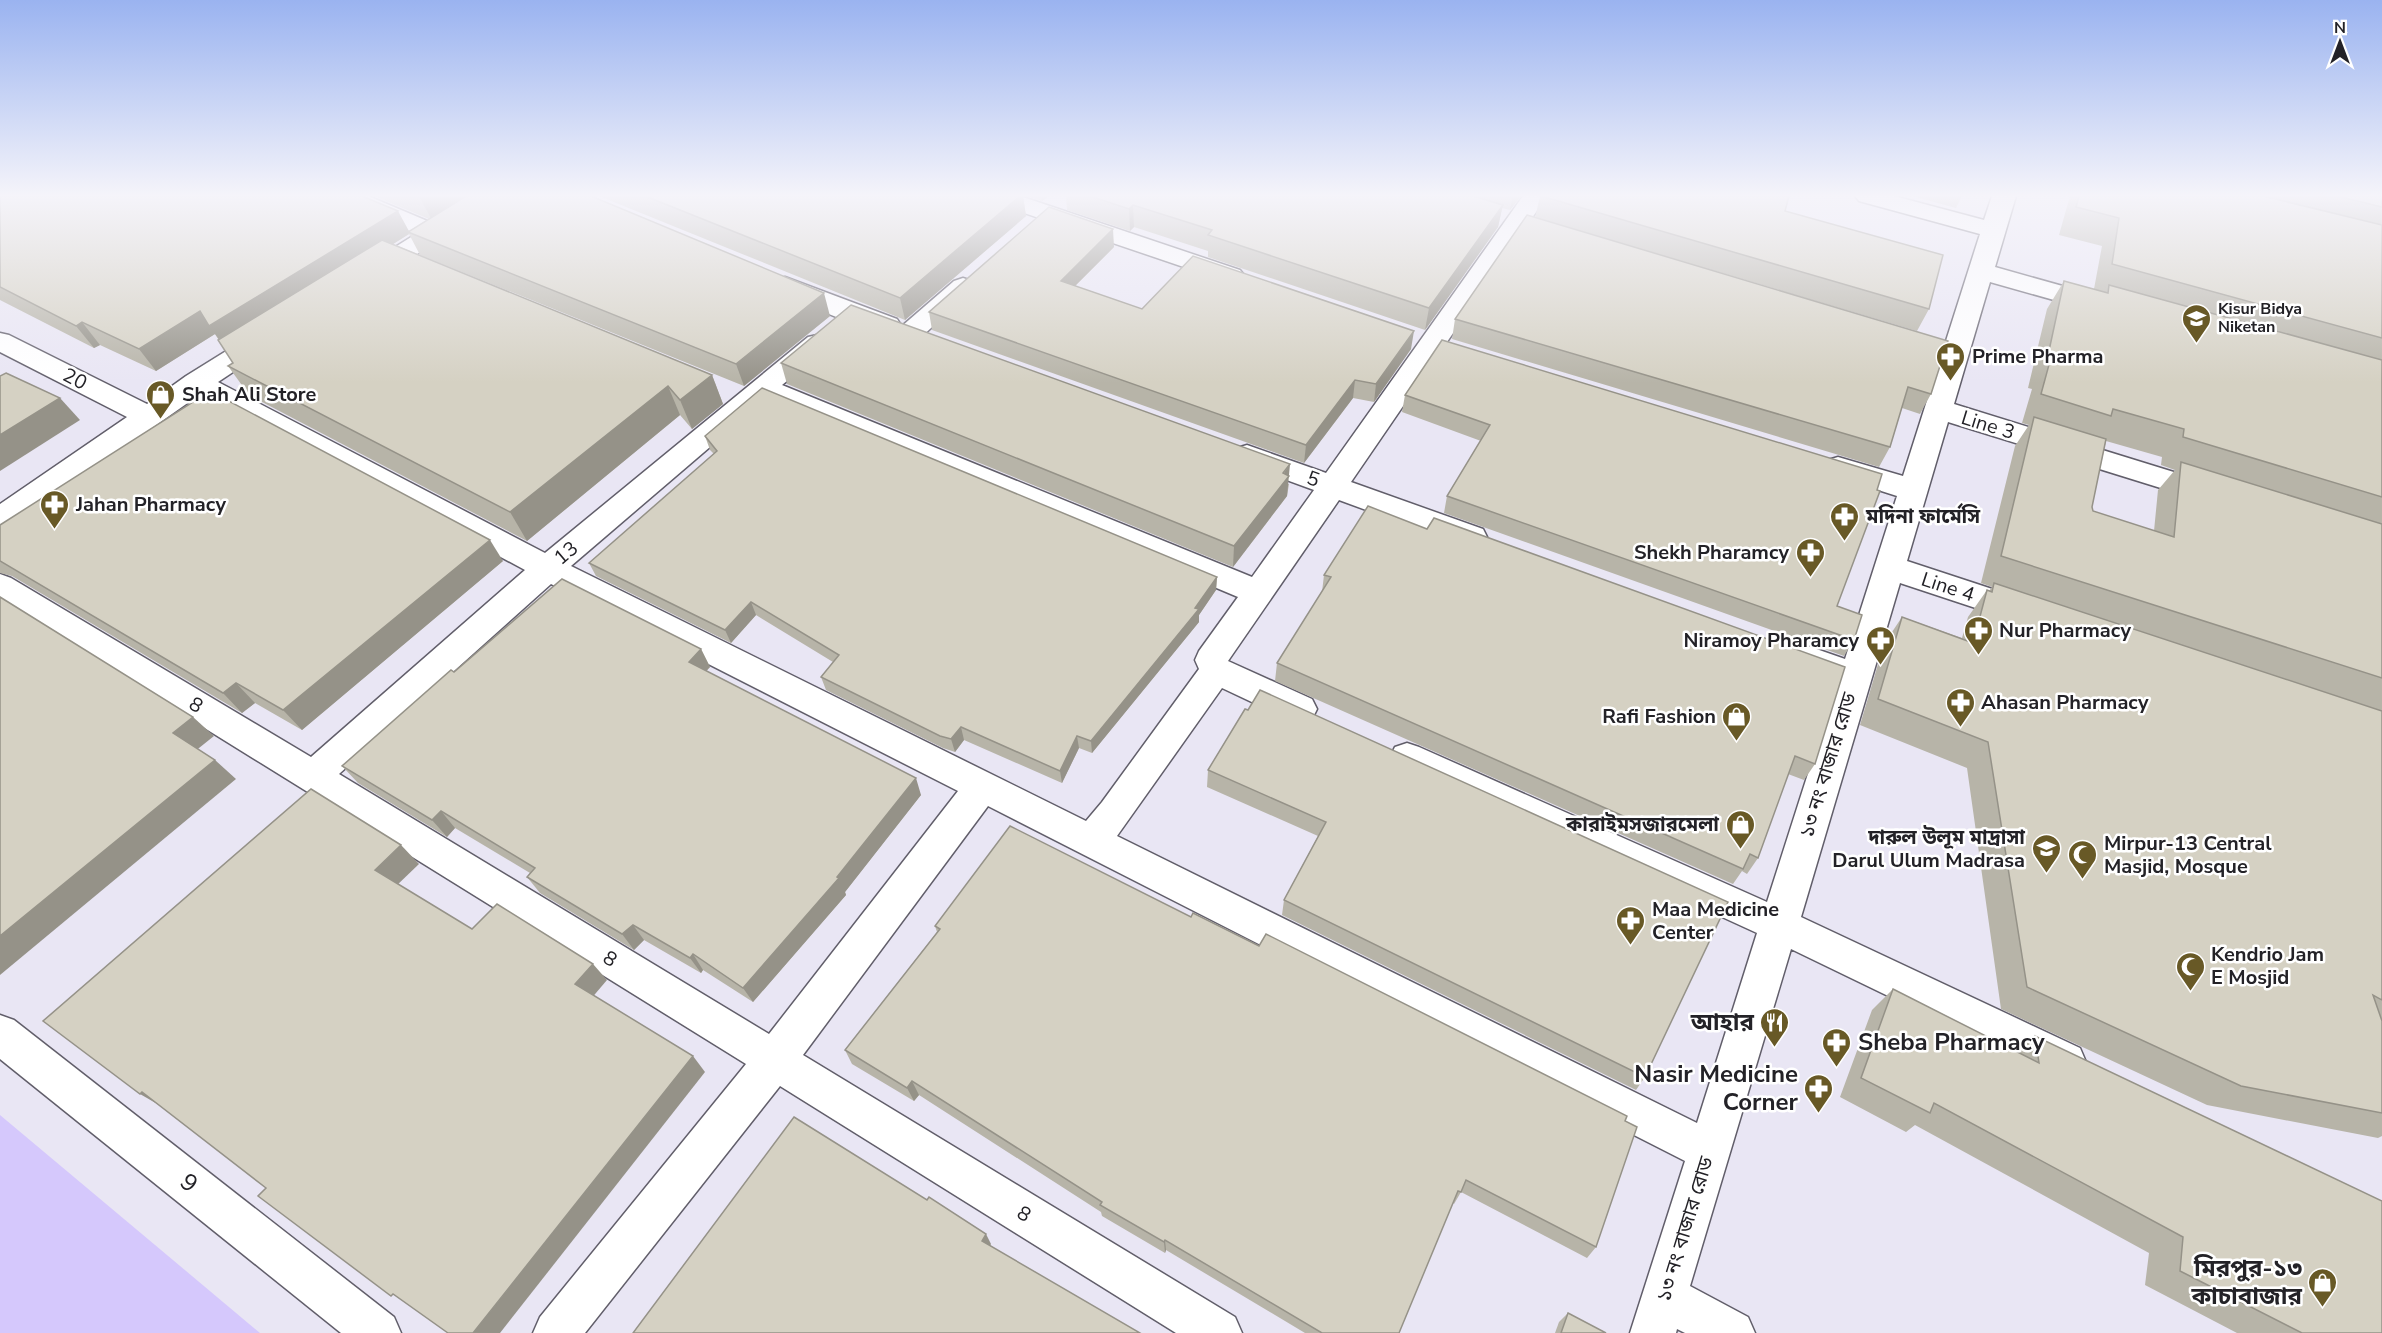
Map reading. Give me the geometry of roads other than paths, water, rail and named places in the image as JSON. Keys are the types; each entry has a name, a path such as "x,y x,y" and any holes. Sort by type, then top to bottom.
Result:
{"street":[{"path":"347,288 411,258"},
{"path":"1182,258 1251,282"},
{"path":"1325,720 1216,671 1211,660 1491,258"},
{"name":"১৩ নং বাজার রোড","path":"1658,1315 1938,409 1944,351 1985,258"},
{"path":"1981,271 2118,310"},
{"path":"910,332 979,272"},
{"path":"766,277 852,313 944,345"},
{"name":"13","path":"314,776 744,393 825,337 852,313"},
{"path":"0,519 150,417 196,382 286,326"},
{"name":"20","path":"0,341 150,417"},
{"path":"196,382 547,568 981,788 1709,1151"},
{"path":"744,393 1258,592"},
{"name":"Line 3","path":"1938,409 2234,501"},
{"name":"5","path":"1221,446 1499,547"},
{"path":"1810,459 1913,490"},
{"name":"Line 4","path":"1889,567 2057,623"},
{"name":"8","path":"0,586 314,776 1219,1333"},
{"path":"1778,648 1856,676"},
{"path":"1090,842 1115,813 1216,671"},
{"path":"1379,744 1779,924 2102,1079"},
{"path":"556,1333 774,1061 981,788"},
{"name":"9","path":"0,1034 378,1333"},
{"path":"1658,1315 1732,1333"}],"place":[{"name":"Kisur Bidya Niketan","path":"2197,344"},
{"name":"Prime Pharma","path":"1951,382"},
{"name":"Shah Ali Store","path":"161,420"},
{"name":"Jahan Pharmacy","path":"55,530"},
{"name":"মদিনা ফার্মেসি","path":"1845,542"},
{"name":"Shekh Pharamcy","path":"1810,578"},
{"name":"Nur Pharmacy","path":"1978,656"},
{"name":"Niramoy Pharamcy","path":"1880,666"},
{"name":"Ahasan Pharmacy","path":"1960,728"},
{"name":"Rafi Fashion","path":"1737,742"},
{"name":"কারাইমসজারমেলা","path":"1740,850"},
{"name":"দারুল উলূম মাদ্রাসা Darul Ulum Madrasa","path":"2046,874"},
{"name":"Mirpur-13 Central Masjid, Mosque","path":"2083,880"},
{"name":"Maa Medicine Center","path":"1631,946"},
{"name":"Kendrio Jam E Mosjid","path":"2190,992"},
{"name":"আহার","path":"1775,1048"},
{"name":"Sheba Pharmacy","path":"1837,1068"},
{"name":"Nasir Medicine Corner","path":"1819,1114"},
{"name":"মিরপুর-১৩ কাচাবাজার","path":"2323,1308"}]}
